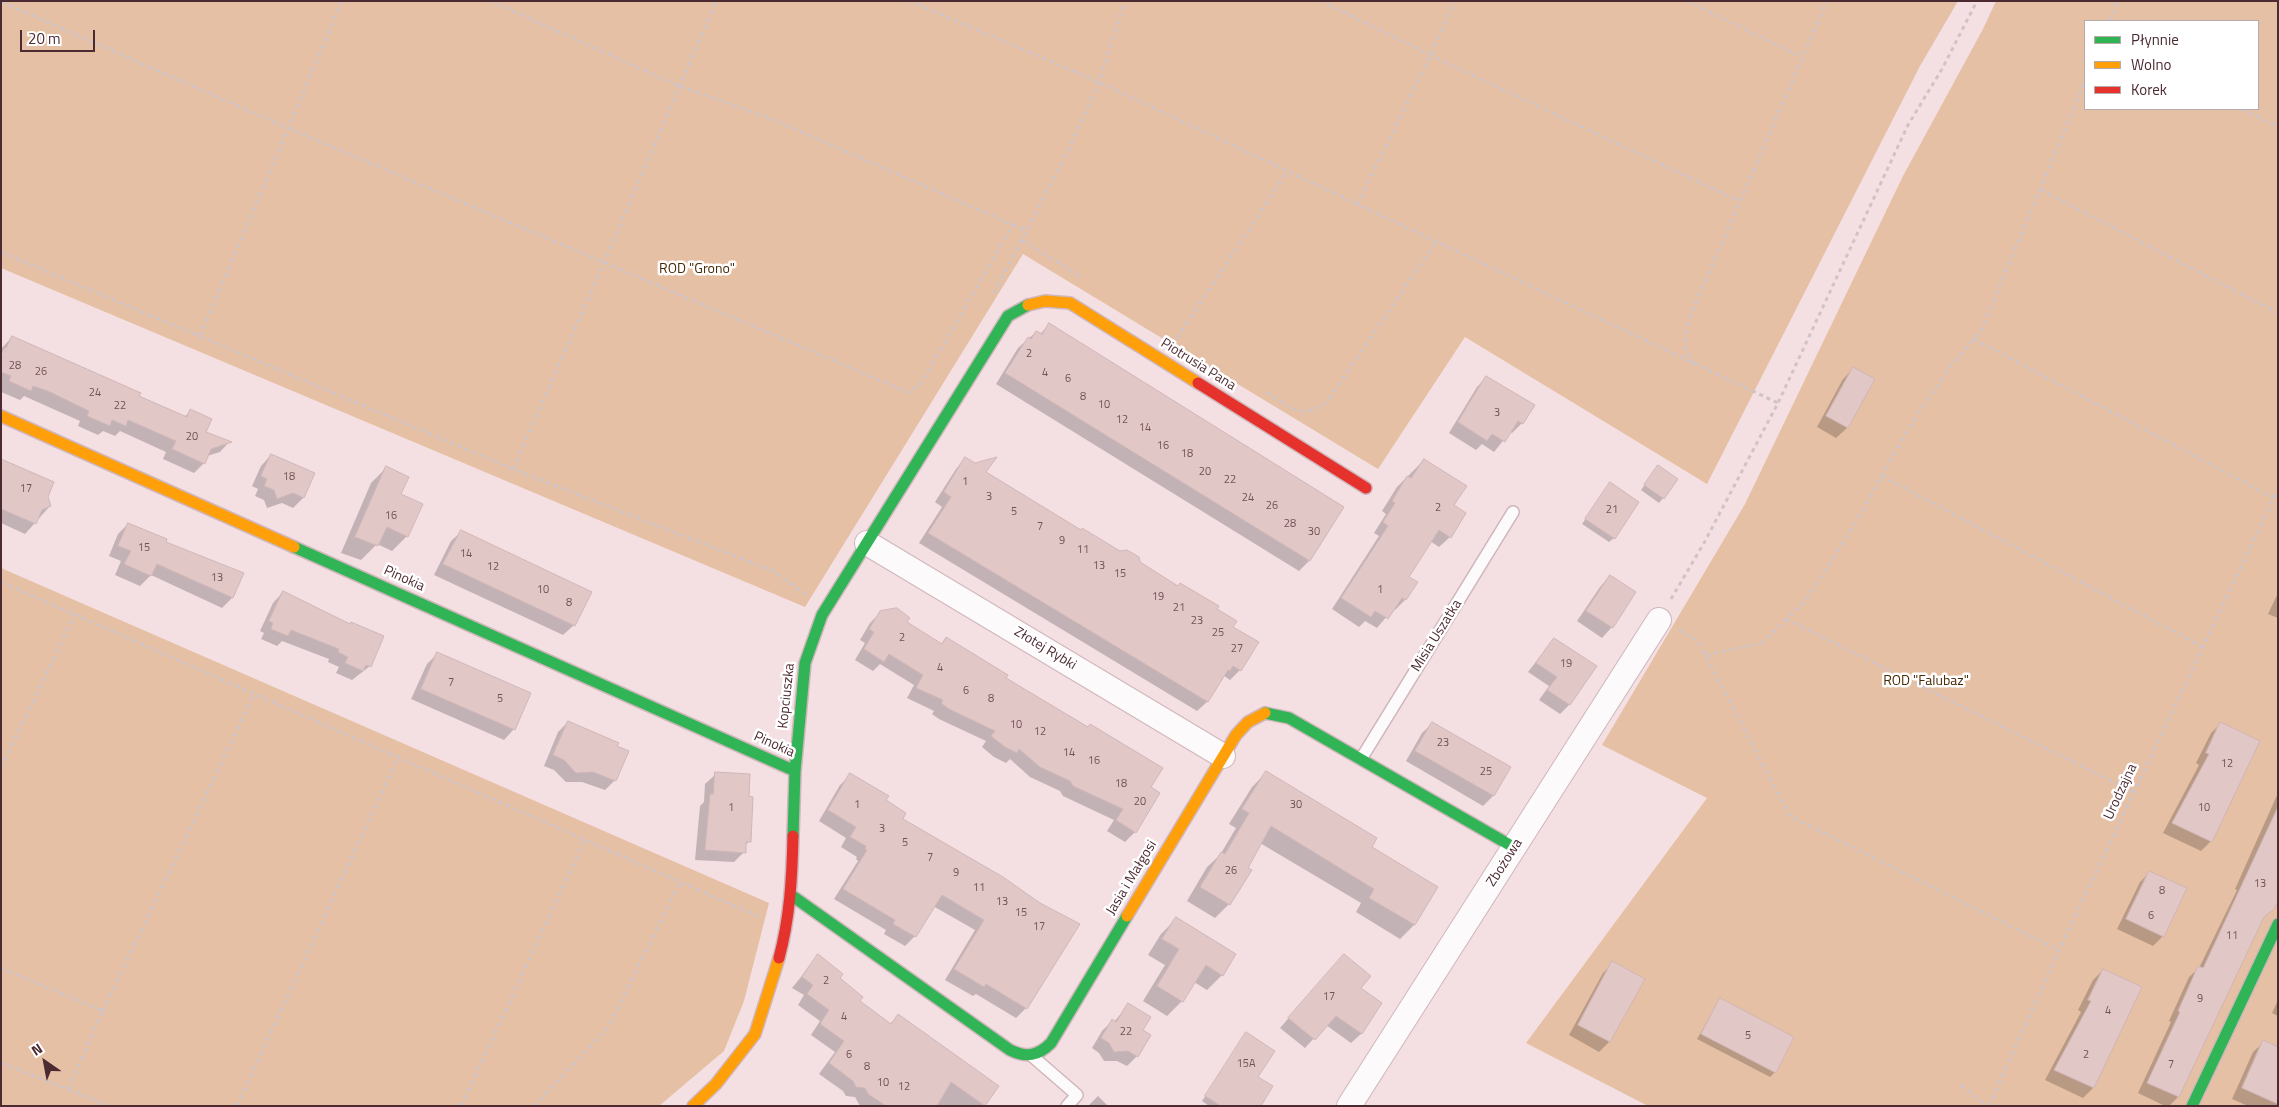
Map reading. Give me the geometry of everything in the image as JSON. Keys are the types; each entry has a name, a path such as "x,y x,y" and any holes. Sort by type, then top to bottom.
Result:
{"street":[{"name":"Piotrusia Pana","path":"1008,316 1020,306 1038,301 1054,300 1070,303 1366,488"},
{"name":"Kopciuszka","path":"693,1106 716,1084 755,1034 776,970 787,928 791,895 795,771 805,663 822,615 1008,316"},
{"name":"Pinokia","path":"1,416 795,771"},
{"name":"Złotej Rybki","path":"867,543 1223,756"},
{"name":"Zbożowa","path":"1349,1106 1660,620"},
{"name":"Jasia i Małgosi","path":"1032,1056 1043,1053 1051,1043 1223,756 1241,728 1255,716 1269,712 1289,718 1515,848"},
{"path":"791,895 1010,1050 1021,1056 1032,1056"},
{"path":"2192,1106 2278,924"}],"lane":[{"name":"Misia Uszatka","path":"1361,759 1513,512"},
{"path":"1032,1056 1077,1095 1067,1106"}],"path":[{"path":"200,336 342,1"},
{"path":"491,1 679,86 772,119 1026,231"},
{"path":"513,469 604,264 716,1"},
{"path":"910,1 1099,82 1778,403"},
{"path":"990,300 1070,148 1099,82 1124,1"},
{"path":"1321,1 1739,201"},
{"path":"1357,205 1431,54 1454,1"},
{"path":"1687,1 1802,56"},
{"path":"1693,364 1685,348 1688,321 1827,1"},
{"path":"1977,1 1942,70 1908,125 1778,403 1704,543 1660,620 1698,641 1790,816 2059,950"},
{"path":"2109,20 2118,1"},
{"path":"2,2 288,128 908,392 920,385 1013,224"},
{"path":"1706,655 1762,643 1806,600 1856,522 1907,431 1949,368 1981,331 2084,82"},
{"path":"2244,110 2278,127"},
{"path":"1177,338 1287,171"},
{"path":"2041,190 2278,313"},
{"path":"1022,240 1087,281"},
{"path":"1258,387 1298,411 1314,411 1327,402 1436,242"},
{"path":"1,252 513,469 773,571 816,602 822,615"},
{"path":"1169,333 1185,343"},
{"path":"1974,339 2274,498"},
{"path":"1882,476 2203,647"},
{"name":"Urodzajna","path":"1987,1106 2059,950 2278,490"},
{"path":"1,582 787,928"},
{"path":"1,768 75,614"},
{"path":"1786,620 2134,792"},
{"path":"68,1089 103,1011 254,694"},
{"path":"237,1106 398,758"},
{"path":"461,1106 585,840"},
{"path":"534,1106 608,1028 680,882"},
{"path":"1,968 103,1011"},
{"path":"1,1063 108,1106"},
{"path":"1961,1085 1987,1106"}],"green space":[{"name":"ROD \"Grono\"","path":"1,1 1958,1 1920,66 1707,484 1465,337 1378,469 1023,254 805,607 1,268"},
{"name":"ROD \"Falubaz\"","path":"1996,1 2278,1 2278,1106 1648,1106 1526,1043 1707,798 1602,745 1745,504 1903,176 1983,29"},
{"path":"1,568 769,903 744,1001 724,1051 659,1106 1,1106"}],"building":[{"path":"1049,323 1344,507 1310,561 1005,373 1028,337 1031,339 1036,331 1042,334"},
{"path":"12,336 141,393 139,396 187,417 190,409 212,419 206,432 232,442 211,449 205,464 172,449 176,441 128,420 126,426 112,420 110,426 87,416 89,411 48,391 33,386 31,391 9,381 11,376 1,372 1,360"},
{"path":"1853,367 1875,379 1848,428 1826,416"},
{"path":"1486,376 1535,405 1523,424 1518,421 1505,442 1492,434 1487,441 1458,422"},
{"path":"271,454 315,473 304,498 293,493 277,499 274,490 264,486 267,479 261,476"},
{"path":"965,457 975,463 997,457 986,472 1081,530 1082,528 1120,551 1127,550 1139,557 1140,562 1178,586 1180,583 1219,606 1217,609 1237,621 1233,627 1259,642 1241,671 1233,666 1230,671 1228,670 1208,702 928,533 951,497 944,492"},
{"path":"1,459 54,482 48,497 51,506 42,510 36,524 1,509"},
{"path":"1424,459 1467,486 1454,505 1466,513 1451,538 1439,530 1409,577 1418,582 1406,600 1402,598 1388,619 1375,611 1371,617 1341,598 1388,526 1383,522 1395,503 1392,501 1407,476 1411,478"},
{"path":"1658,465 1678,479 1664,499 1644,485"},
{"path":"386,466 409,477 401,494 423,504 408,537 387,527 378,546 355,537"},
{"path":"1610,482 1639,502 1615,539 1585,519"},
{"path":"128,523 167,539 166,542 244,573 233,598 157,564 151,576 124,564 131,551 118,546"},
{"path":"461,530 592,592 575,626 443,564"},
{"path":"1610,575 1636,592 1613,628 1586,611"},
{"path":"283,591 350,624 351,622 384,636 371,667 366,665 363,671 345,663 348,657 338,652 339,649 291,630 288,636 271,629 273,623 269,621"},
{"path":"897,608 910,618 907,622 942,644 946,637 1008,675 1006,678 1088,727 1090,724 1163,768 1151,787 1160,793 1136,833 1116,820 1123,809 1073,786 1070,781 1040,767 1019,749 1017,753 1005,747 991,736 995,731 949,709 941,703 943,700 916,688 923,675 889,654 884,662 864,649 874,632 869,629 880,611"},
{"path":"1554,638 1597,666 1570,705 1547,690 1557,677 1536,663"},
{"path":"437,652 531,693 515,730 421,689"},
{"path":"568,721 619,743 617,746 629,751 616,781 593,772 576,773 564,760 553,755"},
{"path":"1432,722 1511,767 1494,796 1415,751"},
{"path":"2220,722 2260,741 2212,842 2172,823 2209,754 2206,753"},
{"path":"1266,771 1377,838 1372,847 1438,887 1415,925 1369,898 1374,889 1271,826 1248,868 1252,870 1230,905 1200,887 1221,852 1225,854 1249,813 1242,809"},
{"path":"715,772 750,774 749,796 753,797 751,842 746,842 746,853 705,850 710,794 713,794"},
{"path":"850,773 889,796 886,800 906,813 903,819 1003,877 1040,903 1080,924 1027,1009 986,984 984,987 954,969 984,920 942,895 916,937 893,924 895,920 843,889 867,850 865,849 866,846 850,837 856,827 828,810"},
{"path":"2278,807 2278,902 2274,909 2264,917 2179,1097 2147,1083 2180,1012 2178,1011 2198,966 2203,968"},
{"path":"2149,871 2187,888 2164,937 2126,919"},
{"path":"1176,917 1236,954 1223,976 1206,965 1183,1002 1157,986 1179,949 1162,939"},
{"path":"818,954 843,974 840,978 863,997 860,1001 891,1024 898,1014 999,1086 985,1106 951,1082 937,1106 886,1106 868,1094 865,1088 856,1087 853,1081 829,1063 844,1041 820,1024 829,1010 807,994 813,985 802,977"},
{"path":"1344,954 1371,976 1361,988 1382,1003 1362,1034 1336,1016 1315,1040 1288,1018"},
{"path":"1612,961 1645,979 1610,1042 1578,1025"},
{"path":"2103,969 2142,987 2094,1088 2054,1070 2091,1001 2088,1000"},
{"path":"1720,998 1794,1037 1776,1073 1701,1034"},
{"path":"1128,1003 1151,1017 1143,1030 1151,1035 1138,1057 1128,1051 1114,1052 1109,1043 1101,1038 1112,1019 1116,1022"},
{"path":"1246,1032 1275,1051 1258,1077 1273,1086 1261,1106 1221,1106 1205,1096"},
{"path":"2263,1040 2278,1047 2278,1104 2242,1088"}],"traffic: fast":[{"path":"793,836 795,771 805,663 822,615 1008,316 1028,305"},
{"path":"294,547 795,771"},
{"path":"1265,713 1289,718 1515,848"},
{"path":"791,895 1010,1050 1027,1055 1037,1053 1051,1043 1127,916"},
{"path":"2192,1106 2278,924"}],"traffic: slow":[{"path":"1028,305 1045,301 1070,303 1198,383"},
{"path":"1,416 294,547"},
{"path":"1127,916 1236,735 1248,722 1265,713"},
{"path":"693,1106 716,1084 755,1034 779,958"}],"traffic: jam":[{"path":"1198,383 1366,488"},
{"path":"779,958 786,928 790,897 793,836"}]}
